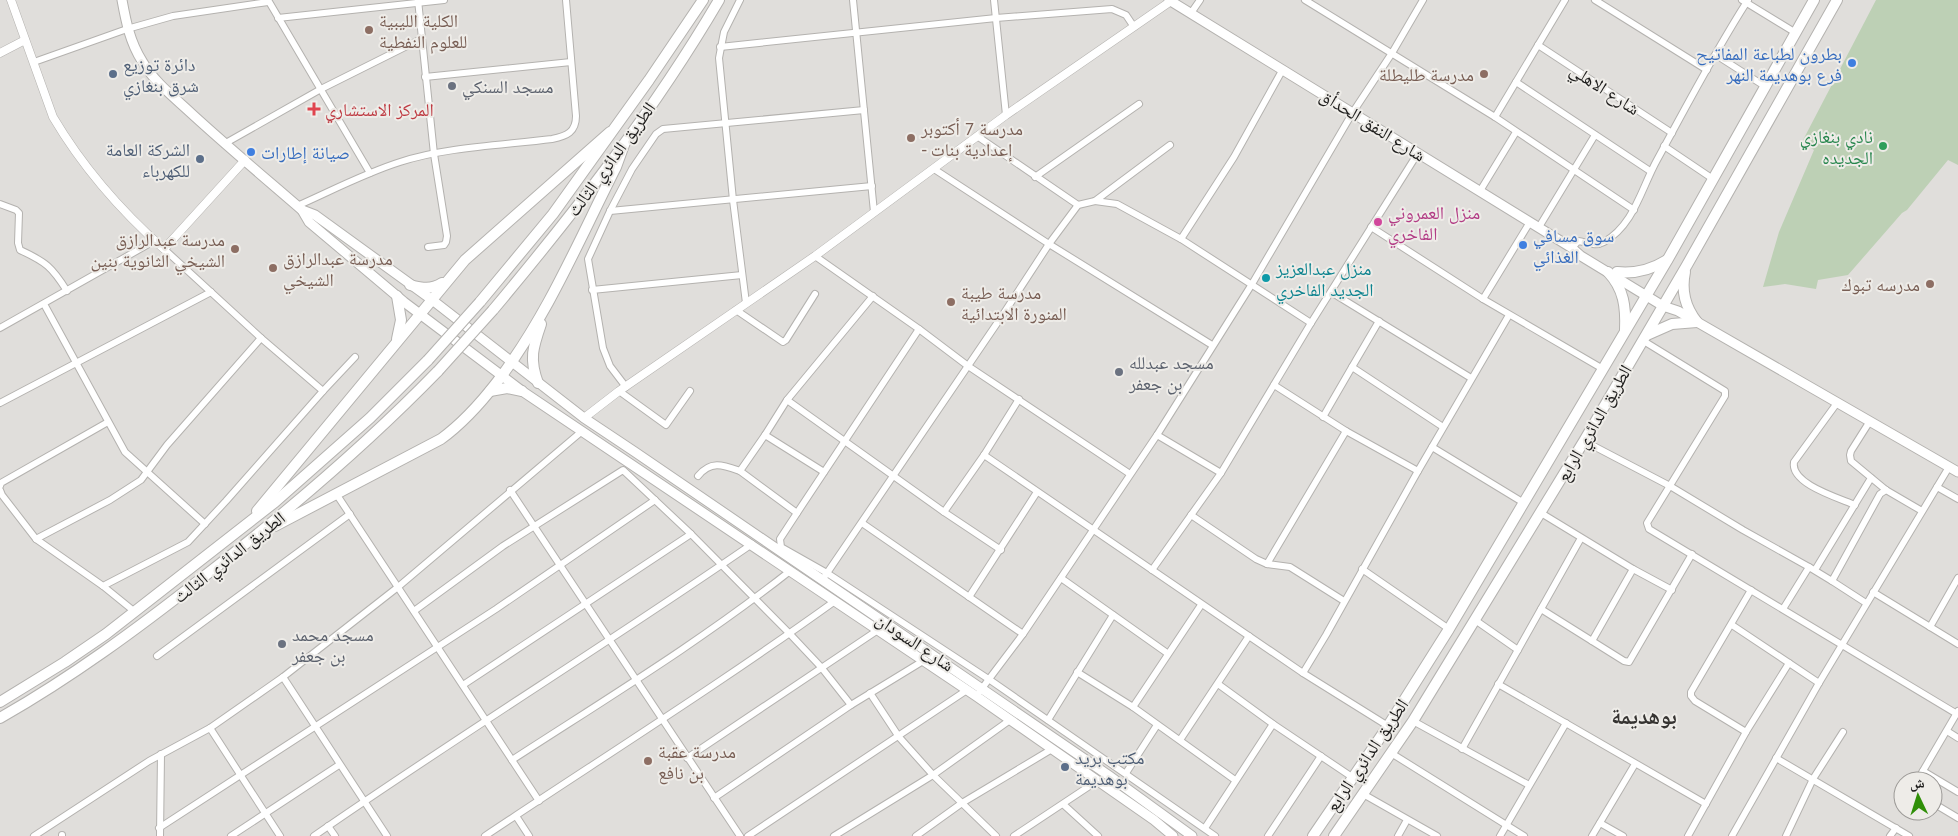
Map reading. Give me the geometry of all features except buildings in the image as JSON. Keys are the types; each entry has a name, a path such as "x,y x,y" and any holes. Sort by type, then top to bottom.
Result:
{"main road":[{"path":"122,0 127,29 134,48 153,75 173,97 224,144 300,208"},
{"name":"الطريق الدائري الثالث","path":"0,702 65,662 135,612 275,502 370,418 428,360 480,302 553,214 649,80 703,0"},
{"name":"الطريق الدائري الثالث","path":"0,718 61,682 113,647 288,510 405,405 493,310 560,229 624,145 719,0"},
{"name":"الطريق الدائري الرابع","path":"1313,836 1388,726 1449,629 1668,260 1814,0"},
{"name":"الطريق الدائري الرابع","path":"1334,836 1413,721 1541,513 1687,265 1837,0"},
{"name":"شارع النفق الحدأق","path":"1170,1 1284,69 1574,249 1583,252 1664,304 1958,472"},
{"path":"246,524 420,314 430,299 465,260 491,235 610,132"},
{"path":"259,534 337,495 441,439 454,430 474,411 512,362 547,306 616,167 624,145"},
{"name":"شارع السودان","path":"300,208 315,215 430,299 584,418 691,490 825,576 1108,774 1192,836"},
{"name":"شارع السودان","path":"300,208 309,222 397,296 522,391 976,696 1173,836"},
{"path":"1612,272 1628,273 1647,270 1668,260"},
{"path":"1643,338 1653,331 1672,324 1697,322 1688,308 1683,290 1687,265"},
{"path":"1612,272 1625,301 1625,332"},
{"path":"410,285 432,288 449,278"},
{"path":"397,296 401,320 397,340"},
{"path":"538,383 532,363 532,355 547,306"},
{"path":"490,391 507,388 522,391"},
{"path":"685,499 691,490"},
{"path":"1486,566 1502,576"}],"street":[{"path":"11,0 62,133 111,197 154,241 261,338 323,390"},
{"path":"278,18 418,1 444,0"},
{"path":"300,208 370,173 400,161 434,154 564,137 572,132 576,124 576,116 566,0"},
{"path":"740,0 724,32 720,47 720,76 746,304"},
{"path":"853,0 874,212"},
{"path":"994,0 1006,115"},
{"path":"1191,13 1200,0"},
{"path":"1305,0 1495,117 1574,168 1634,210"},
{"path":"976,696 1023,634 1157,435 1252,284 1353,112 1392,53 1423,0"},
{"path":"1495,117 1565,0"},
{"path":"1595,0 1707,70"},
{"path":"34,62 127,29 173,16 268,1 370,173"},
{"path":"418,1 434,154 447,236 444,245 428,247"},
{"path":"584,418 622,389 815,256 1006,115 1170,1"},
{"path":"1574,249 1578,241 1592,244 1606,242 1629,219 1650,171 1746,1 1796,33"},
{"path":"720,47 996,18 1112,10 1126,15 1134,26"},
{"path":"224,144 321,89 421,39"},
{"path":"0,53 25,40"},
{"name":"شارع الاهلي","path":"1538,45 1672,133"},
{"path":"1716,55 1766,87"},
{"path":"426,77 571,62"},
{"path":"1181,239 1234,157 1284,69"},
{"path":"1516,82 1650,171"},
{"path":"1035,177 1139,104"},
{"path":"690,391 666,425 622,389 603,348 588,259 632,169 659,131 864,110"},
{"path":"1480,191 1516,132"},
{"path":"1539,227 1595,135"},
{"path":"977,136 1078,205"},
{"path":"1095,201 1170,145"},
{"path":"1664,146 1713,180"},
{"path":"1152,570 1221,473 1311,323 1418,153"},
{"path":"164,249 245,160"},
{"path":"934,169 1049,244 1212,345"},
{"path":"610,211 872,186"},
{"path":"825,576 894,477 1049,244 1078,205 1095,201 1117,204 1181,239 1311,323"},
{"path":"0,204 19,213 18,243 20,250 42,260 50,267 67,291"},
{"path":"1483,299 1530,222"},
{"path":"1371,227 1509,315 1603,369"},
{"path":"0,328 154,241"},
{"path":"815,256 968,366 1130,474"},
{"path":"592,290 742,275"},
{"path":"0,403 211,292"},
{"path":"1331,292 1471,378"},
{"path":"736,310 782,342 786,340 815,294"},
{"path":"740,471 787,400 873,296"},
{"path":"44,304 125,452 205,524"},
{"path":"1303,673 1471,378 1509,315"},
{"path":"1322,417 1379,321"},
{"path":"919,329 797,512 780,539 781,547 990,680 1215,836"},
{"path":"36,539 132,487 141,480 167,445 261,338"},
{"path":"1643,338 1726,391 1725,396 1647,526 1649,529 1957,712 1923,771"},
{"path":"103,586 188,542 323,390 355,357"},
{"path":"1352,367 1443,427"},
{"path":"1274,385 1346,432 1418,471"},
{"path":"944,512 984,455 1019,399"},
{"path":"787,400 894,477 1001,550"},
{"path":"1837,403 1794,462 1793,468 1797,476 1808,484 1855,505"},
{"path":"1870,421 1850,455 1851,461 1886,490 1922,511"},
{"path":"0,484 108,422"},
{"path":"34,836 161,754 210,728 283,677 398,587 510,490 581,432"},
{"path":"1266,564 1346,432"},
{"path":"765,435 824,472"},
{"path":"1157,435 1221,473"},
{"path":"1584,441 1670,486 1743,530 1812,568 1866,603"},
{"path":"1432,447 1524,503"},
{"path":"984,455 1201,605 1303,673 1388,726"},
{"path":"698,476 702,470 711,465 718,464 740,471 797,512"},
{"path":"1732,836 1872,592 1949,467"},
{"path":"414,611 534,526 623,470 691,534 754,600 789,633 821,667 851,705"},
{"path":"1783,609 1855,505 1871,478"},
{"path":"1937,487 1958,499"},
{"path":"0,490 36,539 103,586 135,612"},
{"path":"510,490 740,836"},
{"path":"1832,581 1880,494 1886,490"},
{"path":"969,597 1037,492"},
{"path":"337,495 539,801"},
{"path":"159,828 316,728 655,500"},
{"path":"1541,513 1672,590"},
{"path":"158,656 350,514"},
{"path":"1191,515 1256,559 1266,564 1290,567 1344,601"},
{"path":"862,523 1023,634"},
{"path":"463,685 691,534"},
{"path":"1462,749 1581,538"},
{"path":"314,836 752,544"},
{"path":"1541,609 1624,661 1629,662 1692,554"},
{"path":"1362,569 1449,629"},
{"path":"1592,641 1634,569"},
{"path":"512,760 636,680 754,600 790,571"},
{"path":"1061,578 1167,654"},
{"path":"1930,627 1958,578"},
{"path":"1746,732 1695,701 1690,692 1732,625 1751,590"},
{"path":"1872,592 1958,644"},
{"path":"486,836 663,719 834,600"},
{"path":"1133,707 1201,605"},
{"path":"1048,720 1113,615"},
{"path":"1475,620 1518,650"},
{"path":"1732,625 1819,683"},
{"path":"687,758 878,630"},
{"path":"1180,740 1249,636"},
{"path":"714,798 851,705 922,661"},
{"path":"1688,836 1746,732 1788,663"},
{"path":"1078,672 1133,707 1235,780"},
{"path":"283,677 387,836"},
{"path":"1218,684 1273,724 1352,777"},
{"path":"1498,684 1706,804"},
{"path":"748,836 967,690"},
{"path":"870,693 899,737 933,775 996,836"},
{"path":"834,836 933,775 1010,720"},
{"path":"1413,721 1529,786"},
{"path":"1500,836 1566,723"},
{"path":"1126,773 1157,724"},
{"path":"1204,828 1273,724"},
{"path":"210,728 280,836"},
{"path":"1946,731 1958,738"},
{"path":"1786,836 1813,779 1843,732"},
{"path":"916,836 962,803 1052,749"},
{"path":"1391,753 1524,836"},
{"path":"160,836 161,754"},
{"path":"1268,836 1321,756"},
{"path":"1776,758 1909,836"},
{"path":"1592,836 1635,764"},
{"path":"231,836 339,765"},
{"path":"1014,836 1097,781"},
{"path":"1943,783 1958,792"},
{"path":"1363,794 1437,836"},
{"path":"1064,804 1098,836"},
{"path":"1943,809 1958,818"},
{"path":"516,816 529,836"},
{"path":"1398,836 1407,820"},
{"path":"1600,823 1623,836"},
{"path":"328,826 335,836"},
{"path":"1890,836 1896,828"}],"green space":[{"name":"نادي بنغازي الجديده","path":"1876,0 1958,0 1958,165 1948,160 1907,210 1902,213 1848,275 1818,280 1816,289 1785,284 1763,287 1779,232 1814,150 1802,142"}],"place":[{"name":"الكلية الليبية للعلوم النفطية","path":"369,30"},
{"name":"بطرون لطباعة المفاتيح فرع بوهديمة النهر","path":"1852,63"},
{"name":"دائرة توزيع شرق بنغازي","path":"113,74"},
{"name":"مدرسة طليطلة","path":"1484,74"},
{"name":"مسجد السنكي","path":"452,86"},
{"name":"المركز الاستشاري","path":"314,109"},
{"name":"مدرسة 7 أكتوبر - إعدادية بنات","path":"911,138"},
{"name":"نادي بنغازي الجديده","path":"1883,146"},
{"name":"صيانة إطارات","path":"251,152"},
{"name":"الشركة العامة للكهرباء","path":"200,159"},
{"name":"منزل العمروني الفاخري","path":"1378,222"},
{"name":"سوق مسافي الغذائي","path":"1523,245"},
{"name":"مدرسة عبدالرازق الشيخي الثانوية بنين","path":"235,249"},
{"name":"مدرسة عبدالرازق الشيخي","path":"273,268"},
{"name":"منزل عبدالعزيز الجديد الفاخري","path":"1266,278"},
{"name":"مدرسه تبوك","path":"1930,284"},
{"name":"مدرسة طيبة المنورة الابتدائية","path":"951,302"},
{"name":"مسجد عبدلله بن جعفر","path":"1119,372"},
{"name":"مسجد محمد بن جعفر","path":"282,644"},
{"name":"مدرسة عقبة بن نافع","path":"648,761"},
{"name":"مكتب بريد بوهديمة","path":"1065,767"}],"district":[{"name":"بوهديمة","path":"1644,716"}]}
